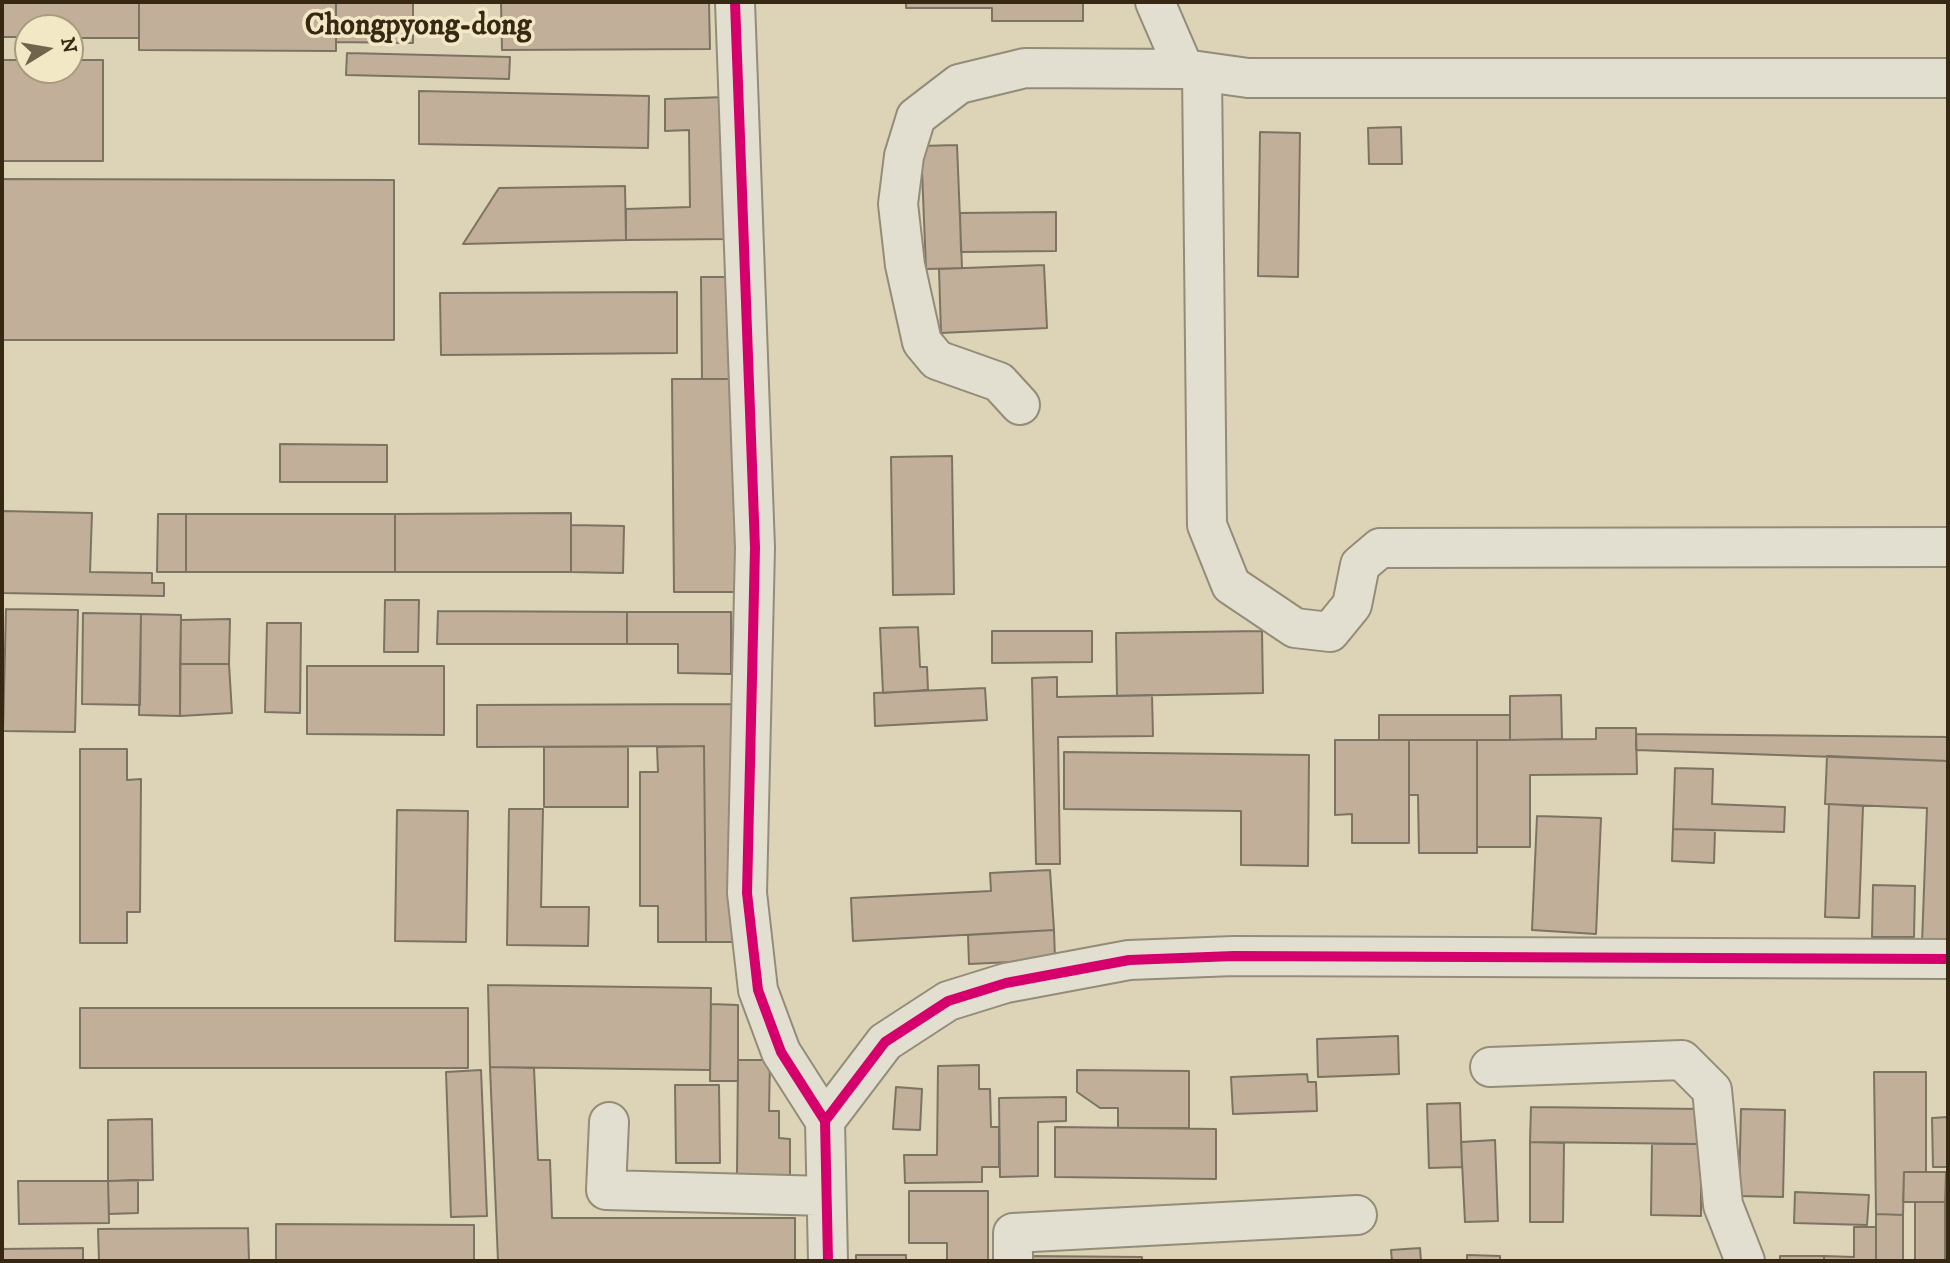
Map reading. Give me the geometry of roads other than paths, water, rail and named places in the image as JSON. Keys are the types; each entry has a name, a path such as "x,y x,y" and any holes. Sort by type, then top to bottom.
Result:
{"street":[{"path":"735,2 755,548 747,893 758,990 781,1052 825,1122 828,1261"},
{"path":"1156,2 1193,71 1207,525 1231,585 1295,628 1330,632 1352,605 1360,565 1380,548 1948,547"},
{"path":"1020,405 999,382 937,360 922,342 905,265 898,204 904,156 916,117 959,84 1025,68 1193,71 1262,78 1948,78"},
{"path":"825,1122 885,1042 948,1001 1006,983 1129,960 1234,956 1948,959"},
{"path":"1490,1067 1682,1060 1712,1090 1723,1205 1745,1261"},
{"path":"609,1122 606,1190 827,1196"},
{"path":"1013,1261 1013,1233 1357,1215"}],"district":[{"name":"Chongpyong-dong","path":"418,28"}]}
